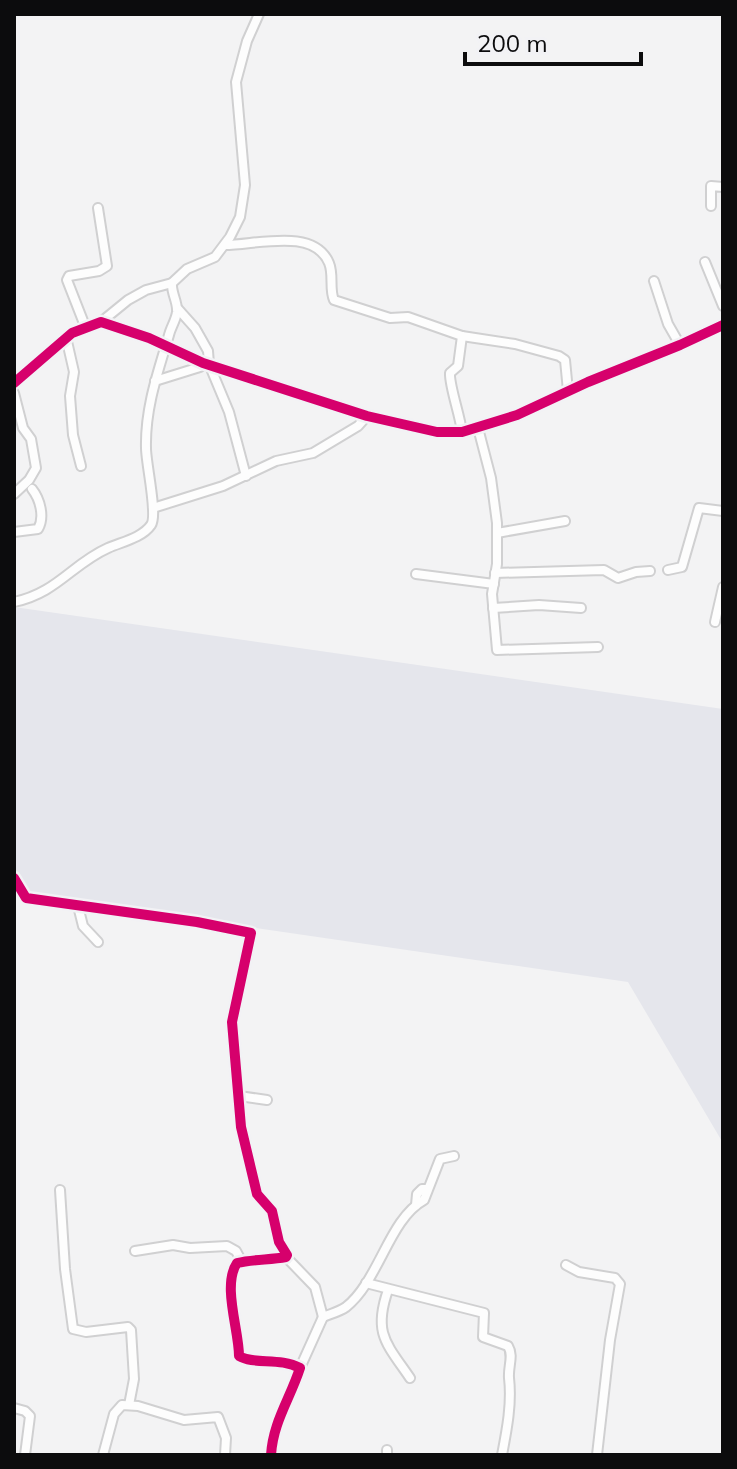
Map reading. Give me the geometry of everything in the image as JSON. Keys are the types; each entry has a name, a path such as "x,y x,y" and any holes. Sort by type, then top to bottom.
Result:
{"street":[{"path":"14,383 66,337 85,326 101,322 146,290 172,283 187,269 215,257 225,245 240,217 245,185 236,82 247,41 259,14"},
{"path":"711,206 711,186 723,187"},
{"path":"85,326 67,280 69,276 99,271 107,266 98,208"},
{"path":"225,245 293,240 308,242 329,263 334,300 390,318 408,317 462,336 515,344 559,356 565,360 568,391"},
{"path":"705,262 723,306"},
{"path":"654,281 668,324 680,345"},
{"path":"172,283 172,294 178,309 195,328 208,351 207,364 229,412 246,476"},
{"path":"14,602 38,595 64,580 87,560 138,536 151,525 153,508 148,481 146,424 155,381 178,309"},
{"path":"101,322 207,364 367,416 437,432 462,432 517,415 723,325"},
{"path":"462,336 458,366 449,378 462,432"},
{"path":"66,337 74,372 70,396 73,435 81,466"},
{"path":"155,381 207,364"},
{"path":"14,393 23,428 31,439 36,468 14,494"},
{"path":"153,508 223,486 276,461 325,447 358,426 367,416"},
{"path":"478,428 491,478 497,533 493,608 497,650 598,647"},
{"path":"14,532 41,527 41,512 30,478"},
{"path":"22,488 32,489"},
{"path":"668,570 682,567 699,508 723,511"},
{"path":"497,533 565,521"},
{"path":"495,573 604,570 618,578 650,571"},
{"path":"416,574 494,584"},
{"path":"715,622 723,587"},
{"path":"493,608 539,605 581,608"},
{"path":"14,878 26,898 197,922 251,933 232,1022 241,1127 257,1194 272,1211 286,1257 315,1287 323,1317 292,1392 279,1413 271,1455"},
{"path":"78,906 83,926 98,942"},
{"path":"239,1096 267,1100"},
{"path":"323,1317 344,1308 366,1283 406,1216 416,1205 417,1194 427,1189 440,1159 454,1156"},
{"path":"60,1190 73,1329 86,1332 128,1327 131,1330 134,1379 129,1405"},
{"path":"135,1251 173,1245 190,1248 227,1246 236,1251 242,1262"},
{"path":"286,1257 261,1257 237,1263 231,1275 231,1293 239,1356 246,1360 272,1360 300,1368"},
{"path":"566,1265 579,1272 610,1277 619,1282 597,1455"},
{"path":"366,1283 483,1312 486,1316 483,1337 510,1348 512,1389 502,1455"},
{"path":"388,1290 379,1325 410,1378"},
{"path":"103,1455 114,1414 122,1405 184,1420 218,1417 226,1438 225,1455"},
{"path":"14,1408 30,1416 25,1455"}],"shaded area":[{"path":"14,607 723,709 723,1143 628,982 28,895 14,874"}],"cycle path":[{"path":"14,383 72,333 101,322 149,338 203,363 367,416 437,432 462,432 517,415 723,325"},
{"path":"14,878 26,898 197,922 251,933 232,1022 241,1127 257,1194 272,1211 279,1242 287,1255 237,1263 231,1295 239,1356 300,1368 278,1421 271,1455"}]}
